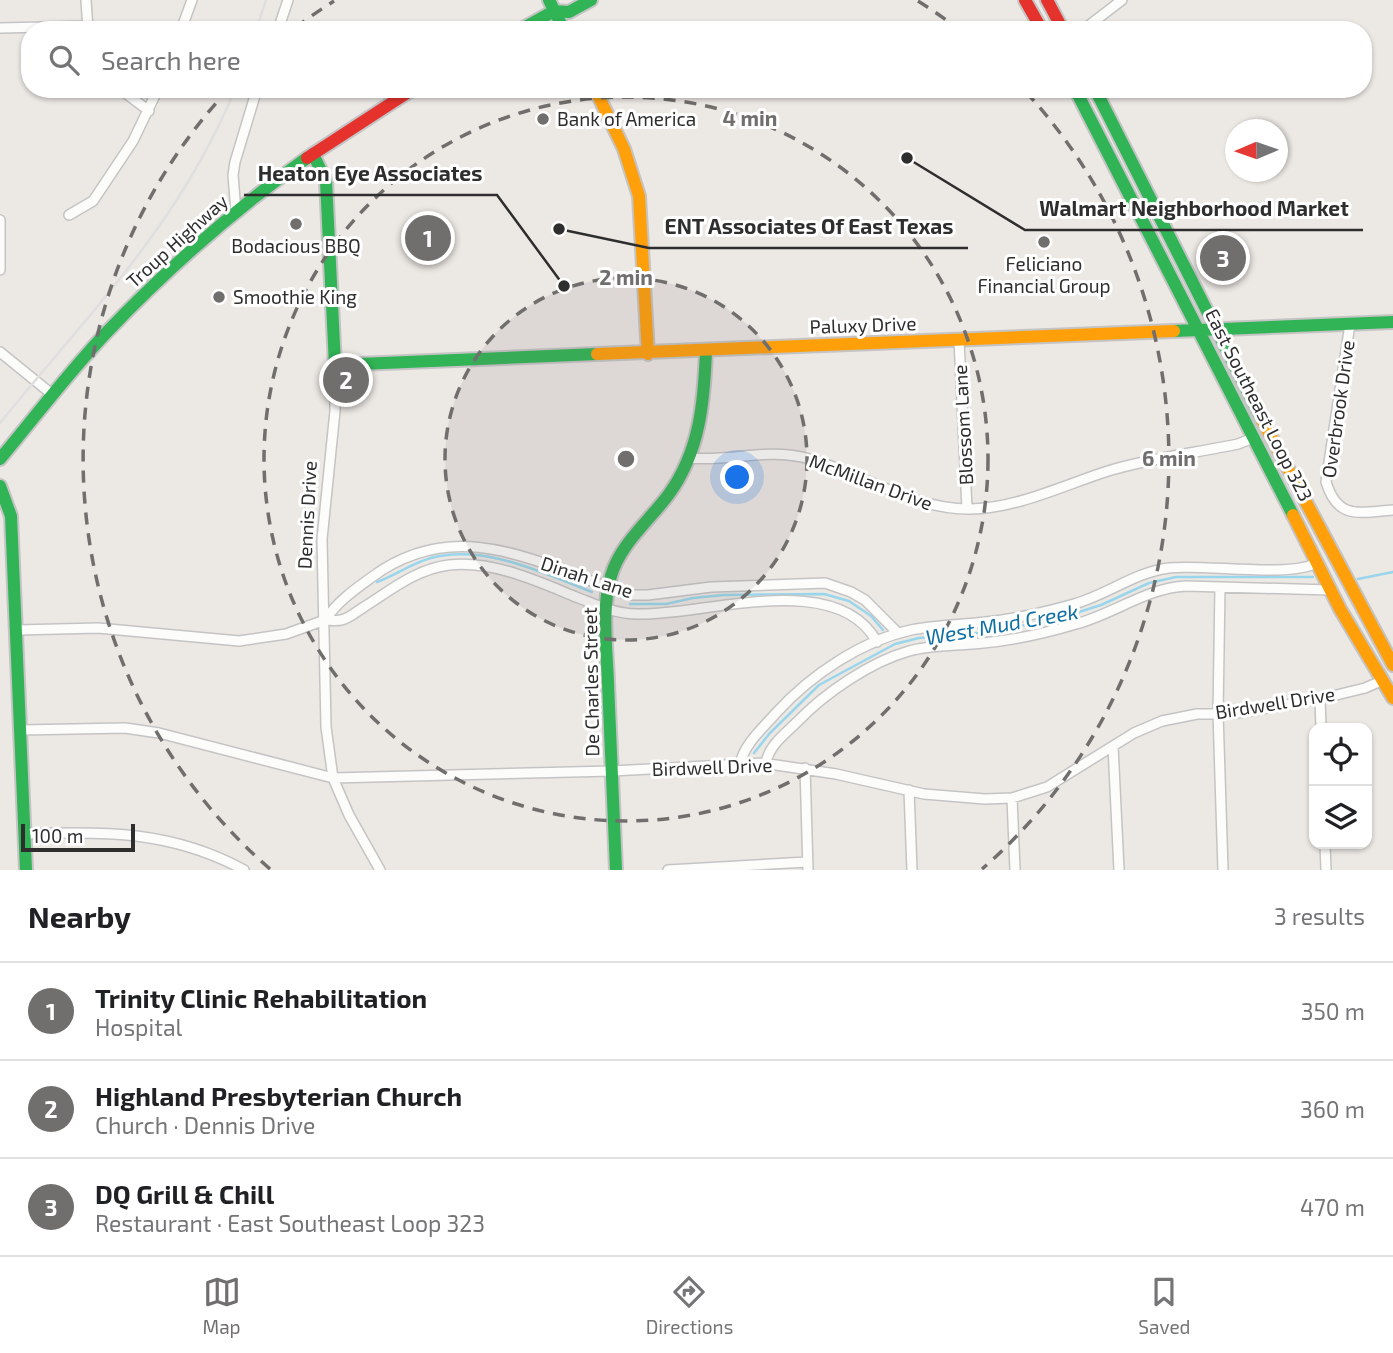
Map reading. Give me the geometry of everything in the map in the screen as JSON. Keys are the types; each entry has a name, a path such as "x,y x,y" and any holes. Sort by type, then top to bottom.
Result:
{"main road":[{"path":"554,4 569,12 591,0"},
{"path":"1025,0 1037,21"},
{"path":"1046,0 1058,21"},
{"path":"532,21 554,4"},
{"path":"554,4 561,21"},
{"name":"Troup Highway","path":"0,459 106,334 142,297 236,212 313,154 398,98"},
{"path":"599,98 627,155 639,191 648,354"},
{"name":"East Southeast Loop 323","path":"1080,98 1331,590 1393,698"},
{"name":"East Southeast Loop 323","path":"1100,98 1215,328 1389,650 1393,665"},
{"name":"Dennis Drive","path":"313,154 326,181 335,365"},
{"name":"Paluxy Drive","path":"335,365 1393,322"},
{"name":"De Charles Street","path":"616,870 606,609 612,572 624,550 678,482 689,458 703,402 706,351"},
{"path":"0,486 9,506 10,516 26,870"}],"street":[{"path":"86,0 88,21"},
{"path":"184,21 192,0"},
{"path":"281,21 288,0"},
{"path":"1095,21 1122,0"},
{"path":"0,28 21,28"},
{"path":"132,98 149,111"},
{"path":"69,215 93,201 133,141 154,98"},
{"path":"236,212 233,175 235,162 254,98"},
{"path":"0,220 0,270"},
{"name":"Overbrook Drive","path":"1350,324 1326,482 1335,502 1343,509 1354,513 1393,510"},
{"name":"Blossom Lane","path":"959,340 967,509"},
{"path":"0,352 53,395"},
{"name":"Dennis Drive","path":"335,365 335,411 322,540 325,714 333,778 349,815 380,870"},
{"name":"McMillan Drive","path":"689,458 711,460 759,453 785,454 811,459 942,508 967,509 1000,506 1111,470 1238,444 1253,438"},
{"name":"Dinah Lane","path":"325,620 336,603 387,566 410,554 459,545 490,548 513,554 629,595 711,587 825,583 858,595 898,634"},
{"path":"740,764 744,750 800,689 828,668 898,634 929,627 1000,621 1073,605 1163,569 1300,569 1317,563"},
{"name":"Dinah Lane","path":"17,630 99,628 239,641 286,634 325,620 343,620 416,574 450,565 472,564 513,573 623,613 658,614 723,604 813,602 833,605 864,623 877,642"},
{"path":"1220,587 1218,713 1223,870"},
{"path":"766,763 774,745 816,704 856,677 899,654 930,647 1017,638 1074,625 1110,612 1146,594 1168,588 1331,590"},
{"name":"Birdwell Drive","path":"21,730 125,728 159,733 333,778 612,771 766,763 806,768 944,797 1012,798 1047,787 1113,746 1162,721 1197,714 1232,714 1320,699 1365,688 1381,681"},
{"path":"1320,699 1321,723"},
{"path":"1113,746 1119,870"},
{"path":"668,870 807,866 806,768"},
{"path":"909,790 912,870"},
{"path":"1012,798 1015,870"},
{"path":"26,834 111,832 159,839 188,845 244,870"},
{"path":"1325,849 1326,870"}],"waterway":[{"path":"377,582 431,558 472,555 534,569 592,592"},
{"name":"West Mud Creek","path":"1358,579 1393,572"},
{"name":"West Mud Creek","path":"754,753 770,733 819,685 895,644 919,638 991,632 1063,617 1101,605 1149,583 1176,577 1313,577"},
{"path":"630,604 666,604 724,595 824,594 849,601 871,616 883,630"}],"railway":[{"path":"259,21 266,0"},
{"path":"0,423 99,305 160,225 188,183 231,98"}],"traffic: fast":[{"path":"549,0 560,21"},
{"path":"536,21 554,11 569,12 591,0"},
{"path":"1080,98 1293,515"},
{"path":"1100,98 1262,420"},
{"path":"313,154 326,181 335,365 597,354"},
{"path":"0,459 93,347 130,308 203,240 307,158"},
{"path":"1174,331 1393,322"},
{"path":"616,870 605,630 608,589 621,553 669,494 688,461 702,407 706,351"},
{"path":"0,486 11,516 26,870"}],"traffic: slow":[{"path":"599,98 624,149 639,196 648,354"},
{"path":"597,354 1174,331"},
{"path":"1262,420 1393,665"},
{"path":"1293,515 1340,609 1393,698"}],"traffic: jam":[{"path":"1025,0 1037,21"},
{"path":"1047,0 1058,21"},
{"path":"307,158 399,98"}],"place":[{"name":"Bank of America","path":"543,119"},
{"name":"Walmart Neighborhood Market","path":"907,158"},
{"name":"Bodacious BBQ","path":"296,224"},
{"name":"ENT Associates Of East Texas","path":"559,229"},
{"name":"Trinity Clinic Rehabilitation","path":"428,238"},
{"name":"Feliciano Financial Group","path":"1044,242"},
{"name":"DQ Grill & Chill","path":"1223,258"},
{"name":"Heaton Eye Associates","path":"564,286"},
{"name":"Smoothie King","path":"219,297"},
{"name":"Highland Presbyterian Church","path":"346,380"}]}
